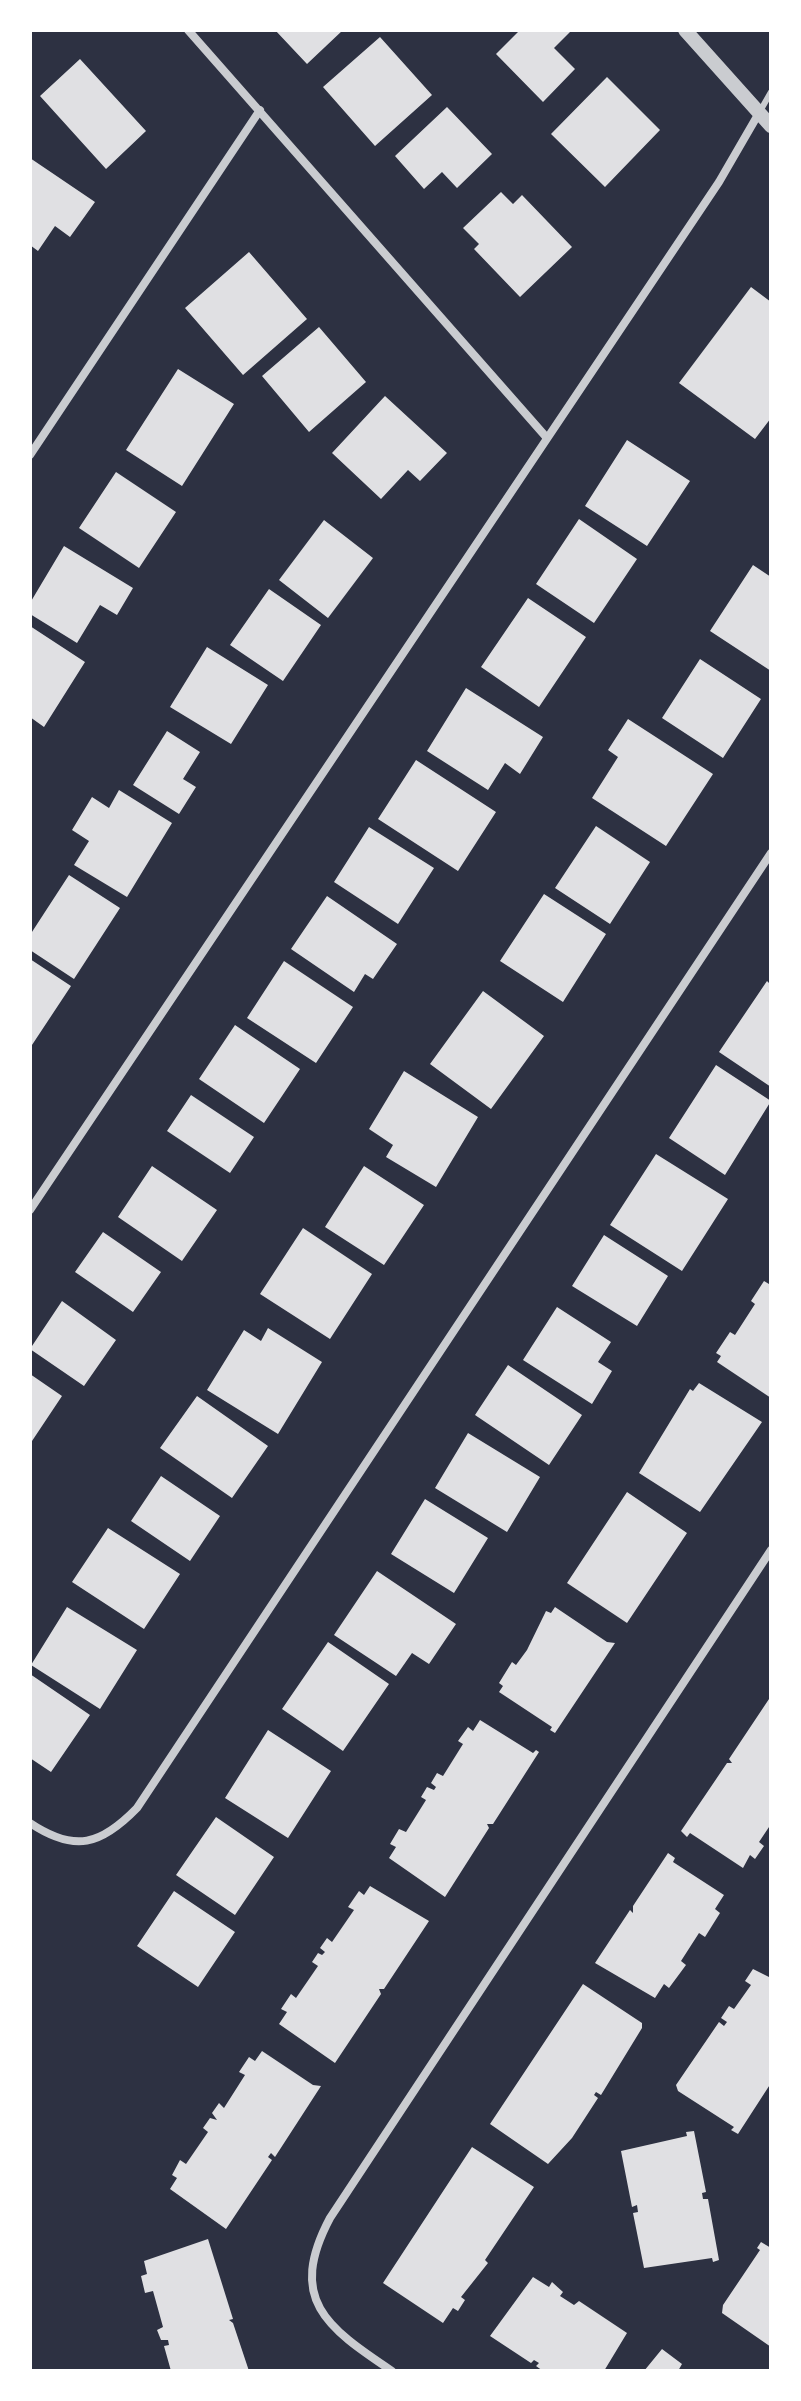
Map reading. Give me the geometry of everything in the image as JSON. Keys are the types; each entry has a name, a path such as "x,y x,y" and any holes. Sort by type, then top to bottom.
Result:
{"street":[{"path":"188,30 547,438"},
{"path":"685,30 771,126"},
{"path":"30,455 260,110"},
{"path":"30,1210 719,182 759,113"},
{"path":"30,1823 67,1842 94,1841 117,1828 137,1808 771,853"},
{"path":"392,2371 349,2342 325,2317 310,2283 313,2249 330,2218 771,1550"}],"lane":[{"path":"759,113 771,92"}],"building":[{"path":"275,30 343,30 307,64"},
{"path":"520,30 572,30 554,48 575,69 543,102 496,54"},
{"path":"380,37 432,95 375,146 323,87"},
{"path":"80,59 146,131 106,169 40,96"},
{"path":"607,77 660,130 605,187 551,134"},
{"path":"447,107 492,154 457,188 442,172 424,189 395,156"},
{"path":"30,158 95,202 70,237 55,226 38,251 30,245"},
{"path":"501,192 513,204 522,195 572,247 520,297 474,249 479,244 463,228"},
{"path":"249,252 307,319 243,375 185,308"},
{"path":"751,287 771,302 771,418 755,439 679,383"},
{"path":"319,327 366,382 309,432 262,376"},
{"path":"178,369 234,404 182,486 126,450"},
{"path":"385,396 447,453 420,481 408,470 381,499 332,453"},
{"path":"627,440 690,481 647,546 585,506"},
{"path":"116,472 176,512 139,568 79,528"},
{"path":"579,519 637,559 594,623 536,584"},
{"path":"324,520 373,558 328,618 279,580"},
{"path":"64,546 133,588 117,615 100,605 77,643 30,614 30,603"},
{"path":"753,565 771,577 771,671 710,631"},
{"path":"269,589 321,625 283,681 230,645"},
{"path":"528,598 586,637 539,707 481,667"},
{"path":"30,626 85,662 44,727 30,717"},
{"path":"207,647 268,685 231,744 170,707"},
{"path":"700,659 761,699 723,758 662,718"},
{"path":"466,688 543,737 520,774 505,763 488,790 427,751"},
{"path":"628,719 713,774 666,846 592,798 618,757 608,750"},
{"path":"167,731 200,752 183,779 196,787 179,814 133,785"},
{"path":"416,760 496,812 458,871 378,819"},
{"path":"119,790 172,823 127,897 74,865 89,841 72,830 92,797 109,808"},
{"path":"596,826 650,862 610,924 555,888"},
{"path":"369,827 434,868 398,924 334,882"},
{"path":"69,875 120,908 74,979 30,950 30,935"},
{"path":"544,894 606,934 563,1002 500,961"},
{"path":"327,896 397,944 373,979 365,974 354,992 291,949"},
{"path":"30,959 71,986 30,1048"},
{"path":"284,961 353,1007 316,1063 247,1018"},
{"path":"767,981 771,985 771,1087 719,1052"},
{"path":"483,991 544,1036 491,1109 430,1064"},
{"path":"235,1025 300,1069 264,1123 199,1079"},
{"path":"716,1065 771,1101 725,1175 669,1138"},
{"path":"404,1071 478,1117 436,1187 386,1157 393,1145 369,1129"},
{"path":"191,1095 254,1137 230,1173 167,1131"},
{"path":"656,1154 728,1199 682,1271 610,1225"},
{"path":"152,1166 217,1210 182,1261 118,1217"},
{"path":"364,1166 424,1205 384,1265 325,1227"},
{"path":"303,1228 372,1274 330,1339 260,1294"},
{"path":"103,1232 161,1272 133,1312 75,1272"},
{"path":"604,1235 668,1276 637,1326 572,1286"},
{"path":"771,1280 771,1398 717,1362 721,1356 716,1353 730,1332 735,1335 755,1304 751,1301 764,1281 769,1284"},
{"path":"62,1301 116,1340 84,1386 30,1349"},
{"path":"557,1307 611,1342 598,1362 612,1371 592,1404 523,1360"},
{"path":"268,1328 322,1362 278,1434 207,1390 244,1330 261,1341"},
{"path":"508,1365 582,1415 549,1465 475,1415"},
{"path":"30,1374 62,1396 30,1444"},
{"path":"699,1383 762,1422 700,1512 639,1473 690,1389 693,1391"},
{"path":"197,1396 268,1446 232,1498 160,1448"},
{"path":"468,1433 540,1477 507,1532 435,1488"},
{"path":"161,1476 220,1516 190,1561 131,1521"},
{"path":"627,1492 687,1533 627,1623 567,1583"},
{"path":"425,1499 488,1538 454,1593 391,1554"},
{"path":"108,1528 180,1574 144,1629 72,1582"},
{"path":"377,1571 456,1624 429,1664 412,1653 396,1676 334,1635"},
{"path":"67,1607 137,1650 100,1709 31,1665"},
{"path":"555,1607 607,1642 615,1643 555,1733 550,1730 552,1727 499,1692 503,1686 499,1683 512,1662 516,1665 527,1650 546,1611 551,1613"},
{"path":"328,1642 389,1684 343,1751 282,1709"},
{"path":"30,1674 90,1715 51,1772 30,1758"},
{"path":"771,1696 771,1824 759,1842 764,1846 755,1859 750,1855 743,1868 690,1833 687,1837 681,1831 727,1763 732,1763 729,1759"},
{"path":"480,1720 533,1753 536,1750 539,1752 493,1824 487,1824 489,1828 445,1897 389,1858 396,1847 390,1844 399,1829 406,1832 426,1800 421,1797 427,1787 434,1790 436,1787 431,1783 437,1773 443,1776 463,1744 458,1741 468,1727 473,1731"},
{"path":"268,1730 331,1771 288,1838 225,1798"},
{"path":"216,1817 274,1857 235,1915 176,1875"},
{"path":"668,1853 675,1858 673,1862 724,1895 715,1909 720,1913 705,1937 699,1933 681,1961 686,1965 669,1988 664,1984 655,1998 595,1963 630,1910 633,1913 633,1906"},
{"path":"370,1886 429,1921 384,1989 379,1989 381,1994 335,2063 279,2024 287,2012 281,2009 291,1994 296,1998 318,1966 312,1962 318,1953 322,1955 325,1952 320,1948 327,1938 332,1942 354,1910 348,1907 359,1891 364,1895"},
{"path":"174,1891 235,1932 198,1987 137,1946"},
{"path":"753,1969 771,1978 771,2083 738,2134 731,2130 734,2127 678,2091 676,2085 719,2022 724,2026 727,2022 721,2018 729,2006 734,2009 751,1985 745,1981"},
{"path":"583,1984 642,2023 642,2028 601,2095 596,2092 594,2095 598,2098 572,2138 548,2164 490,2124"},
{"path":"262,2051 313,2085 321,2086 275,2157 271,2153 268,2157 272,2160 226,2229 170,2189 177,2178 172,2175 180,2160 186,2164 208,2132 203,2128 210,2118 217,2120 212,2113 219,2103 224,2108 245,2075 239,2072 249,2057 255,2061"},
{"path":"694,2131 706,2192 702,2193 703,2199 708,2199 719,2260 713,2262 712,2258 644,2268 633,2213 638,2212 637,2205 632,2207 621,2151 687,2136 686,2132"},
{"path":"472,2147 534,2187 485,2260 488,2263 461,2297 465,2300 458,2311 453,2308 443,2323 383,2283"},
{"path":"208,2239 233,2319 229,2320 233,2323 249,2371 171,2371 164,2346 169,2345 168,2340 161,2340 157,2330 163,2327 153,2291 145,2293 141,2276 147,2274 144,2261"},
{"path":"761,2242 771,2248 771,2347 722,2313 723,2305 760,2250 757,2248"},
{"path":"533,2277 549,2287 552,2282 563,2292 560,2296 574,2305 579,2301 627,2333 604,2371 543,2371 536,2366 539,2363 534,2360 531,2363 490,2336"},
{"path":"662,2349 682,2364 678,2371 644,2371"}]}
